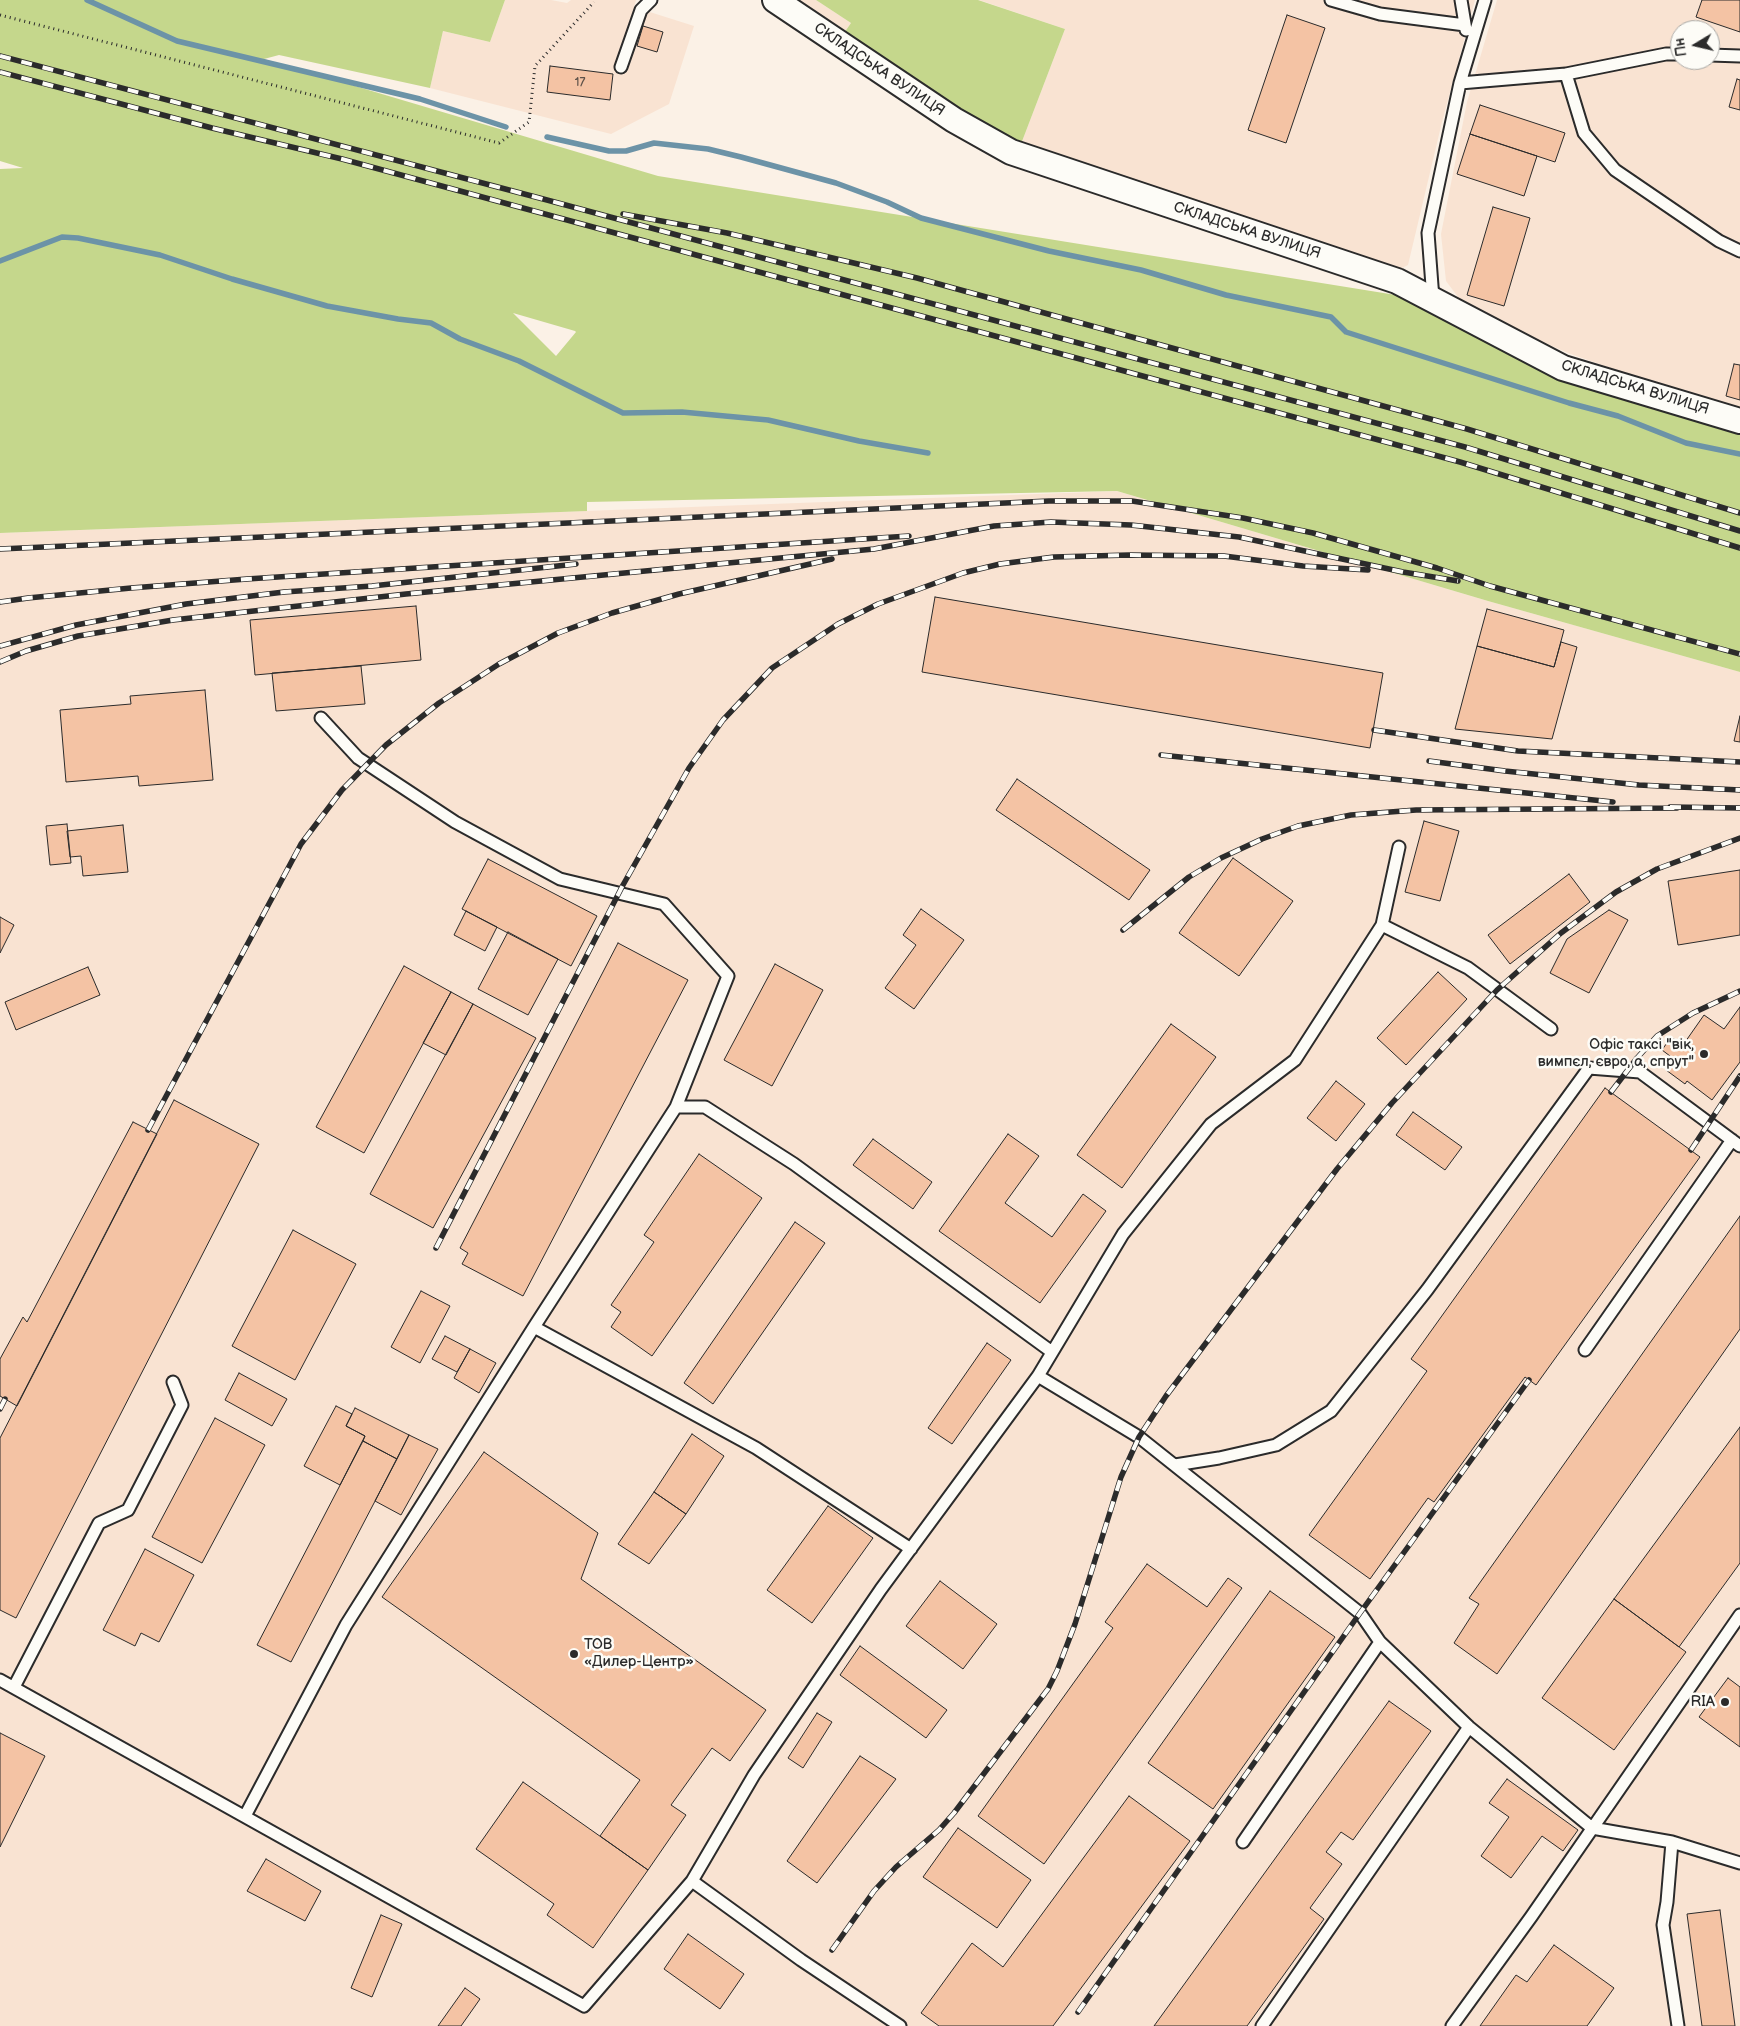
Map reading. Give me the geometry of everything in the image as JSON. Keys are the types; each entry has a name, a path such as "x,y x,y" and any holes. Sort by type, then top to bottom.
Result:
{"street":[{"name":"СКЛАДСЬКА ВУЛИЦЯ","path":"775,0 954,120 1011,152 1396,281 1563,368 1740,420"}],"lane":[{"path":"621,66 641,10 651,0"},
{"path":"1331,0 1380,14 1465,25"},
{"path":"1461,0 1470,52"},
{"path":"1433,299 1428,234 1460,83 1485,0"},
{"path":"1460,83 1566,74 1670,54"},
{"path":"1720,55 1740,56"},
{"path":"1566,74 1584,133 1614,170 1719,241 1740,250"},
{"path":"245,1816 346,1625 534,1327 676,1107 728,976 664,904 560,879 455,822 358,758 321,718"},
{"path":"0,1680 584,2006 692,1882 754,1775 881,1589 1038,1376 1123,1234 1211,1124 1295,1060 1382,925 1399,847"},
{"path":"1382,925 1468,968 1551,1029"},
{"path":"1175,1465 1219,1458 1276,1445 1331,1411 1427,1290 1589,1068 1640,1072 1736,1143 1585,1350"},
{"path":"676,1107 705,1107 794,1164 1052,1352"},
{"path":"534,1327 756,1448 911,1549"},
{"path":"1038,1376 1139,1437 1360,1613 1380,1642 1469,1727 1592,1828 1672,1842 1740,1863"},
{"path":"14,1687 99,1524 128,1510 182,1405 173,1382"},
{"path":"1452,2026 1531,1917 1740,1615"},
{"path":"1243,1842 1380,1642"},
{"path":"1262,2026 1469,1727"},
{"path":"1672,1842 1663,1925 1678,2026"},
{"path":"692,1882 801,1960 900,2026"}],"path":[{"path":"0,15 499,143 529,122 535,66 594,2"}],"shaded area":[{"path":"505,0 551,0 567,3 571,0 636,0 634,7 694,26 669,104 611,134 430,88 443,31 490,42"},
{"path":"786,0 816,0 851,23 842,36"},
{"path":"979,0 1475,0 1442,122 1408,265 1398,270 1021,144 1065,29"},
{"path":"1497,0 1740,0 1740,410 1684,394 1568,353 1467,309 1446,281 1441,234 1467,102"},
{"path":"1117,491 1488,601 1740,672 1740,2026 0,2026 0,533"}],"green space":[{"path":"0,0 505,0 490,42 443,31 430,88 279,55 264,59 658,176 1433,301 1740,429 1740,672 1488,601 1117,491 587,502 587,511 0,533 0,169 23,168 0,161","holes":["513,313 575,331 556,356"]},
{"path":"816,0 978,0 1065,29 1021,144 1010,142 842,36 851,23"}],"building":[{"path":"1702,0 1740,0 1740,32 1720,25 1720,20 1705,20 1696,17"},
{"path":"1287,15 1325,28 1286,143 1248,130"},
{"path":"643,26 663,32 657,52 637,46"},
{"path":"550,66 613,74 610,100 547,92"},
{"path":"1737,79 1740,80 1740,110 1729,107"},
{"path":"1480,105 1565,133 1555,162 1470,134"},
{"path":"1470,134 1537,156 1524,196 1457,174"},
{"path":"1493,207 1530,218 1504,306 1467,295"},
{"path":"1734,364 1740,365 1740,400 1726,396"},
{"path":"935,597 1383,673 1370,748 922,672"},
{"path":"416,606 421,660 255,675 250,620"},
{"path":"1487,609 1564,630 1554,667 1477,646"},
{"path":"1561,642 1577,647 1552,739 1455,729 1477,646 1554,667"},
{"path":"361,666 365,704 276,711 272,673"},
{"path":"205,690 213,780 139,786 138,776 66,782 60,710 131,704 130,696"},
{"path":"1740,716 1740,742 1734,741"},
{"path":"1017,779 1150,870 1129,900 996,810"},
{"path":"1424,821 1459,831 1440,901 1405,892"},
{"path":"67,824 71,863 50,865 46,826"},
{"path":"123,825 128,872 83,876 81,856 70,857 67,831"},
{"path":"1233,858 1293,901 1239,976 1179,933"},
{"path":"488,859 597,916 571,966 462,909"},
{"path":"1740,870 1740,935 1678,945 1668,881"},
{"path":"1569,874 1590,902 1510,964 1488,935"},
{"path":"921,909 964,940 914,1009 885,988 916,945 903,935"},
{"path":"1609,910 1628,920 1589,993 1550,973 1567,939"},
{"path":"466,911 497,927 485,951 454,935"},
{"path":"0,917 14,925 0,953"},
{"path":"508,932 558,959 528,1015 478,989"},
{"path":"618,943 688,980 523,1296 462,1264 468,1253 460,1248"},
{"path":"775,964 823,990 772,1086 724,1060"},
{"path":"404,966 451,992 364,1153 316,1127"},
{"path":"88,967 100,995 16,1030 5,1002"},
{"path":"1438,972 1467,999 1406,1065 1377,1038"},
{"path":"451,992 473,1004 446,1055 423,1043"},
{"path":"473,1004 536,1038 433,1228 370,1194"},
{"name":"Офіс таксі \"вік, вимпєл, євро, а, спрут\"","path":"1740,1007 1740,1062 1712,1100 1687,1081 1685,1084 1666,1070 1674,1059 1662,1050 1671,1037 1683,1045 1704,1015 1724,1029"},
{"path":"1171,1024 1216,1057 1122,1188 1077,1155"},
{"path":"1336,1081 1365,1104 1336,1141 1307,1118"},
{"path":"1605,1088 1700,1157 1536,1385 1525,1377 1434,1502 1428,1498 1370,1579 1309,1535 1427,1371 1411,1359"},
{"path":"174,1100 259,1144 16,1618 0,1610 0,1438"},
{"path":"1413,1112 1462,1147 1445,1170 1396,1135"},
{"path":"133,1122 157,1134 17,1406 0,1396 0,1359 23,1317 27,1322"},
{"path":"1008,1134 1039,1156 1005,1203 1052,1237 1083,1194 1106,1211 1040,1303 939,1231"},
{"path":"873,1139 932,1182 913,1209 853,1165"},
{"path":"699,1154 762,1198 652,1356 611,1327 621,1312 611,1305 654,1242 644,1235"},
{"path":"1740,1216 1740,1329 1497,1674 1454,1643 1479,1604 1469,1598"},
{"path":"795,1222 825,1243 713,1404 684,1383"},
{"path":"293,1230 356,1264 295,1380 232,1346"},
{"path":"421,1291 450,1306 420,1363 391,1347"},
{"path":"445,1336 470,1349 457,1372 432,1359"},
{"path":"987,1343 1011,1360 952,1444 928,1428"},
{"path":"470,1349 496,1363 479,1393 454,1378"},
{"path":"239,1373 287,1399 272,1426 225,1400"},
{"path":"336,1406 352,1414 346,1426 365,1436 340,1485 304,1466"},
{"path":"355,1408 409,1435 397,1459 363,1441 365,1436 346,1426"},
{"path":"215,1418 265,1445 202,1563 152,1537"},
{"path":"1740,1427 1740,1563 1679,1647 1614,1599"},
{"path":"692,1434 724,1456 686,1514 654,1492"},
{"path":"409,1435 438,1449 401,1515 375,1501"},
{"path":"363,1441 397,1459 291,1662 257,1645"},
{"name":"ТОВ «Дилер-Центр»","path":"484,1452 598,1533 581,1579 766,1710 730,1761 712,1748 671,1805 686,1815 648,1870 600,1836 640,1780 382,1597"},
{"path":"654,1492 686,1514 649,1564 618,1544"},
{"path":"828,1506 873,1538 812,1623 767,1590"},
{"path":"145,1549 194,1575 159,1642 141,1633 135,1646 103,1630"},
{"path":"1147,1564 1207,1607 1228,1578 1242,1588 1044,1864 978,1816 1113,1628 1105,1622"},
{"path":"940,1581 997,1624 963,1669 906,1626"},
{"path":"1270,1591 1335,1637 1213,1809 1148,1763"},
{"path":"1614,1599 1686,1652 1614,1750 1542,1698"},
{"path":"860,1646 947,1710 926,1738 840,1675"},
{"name":"RIA","path":"1728,1678 1740,1687 1740,1747 1699,1717"},
{"path":"1389,1701 1431,1731 1353,1840 1341,1832 1326,1852 1342,1864 1310,1908 1324,1919 1247,2026 1154,2026"},
{"path":"817,1713 832,1722 803,1768 788,1758"},
{"path":"0,1733 45,1756 0,1847"},
{"path":"860,1756 896,1779 817,1883 787,1861"},
{"path":"1507,1779 1578,1830 1563,1851 1542,1836 1511,1878 1481,1856 1509,1817 1489,1803"},
{"path":"523,1782 648,1870 593,1948 547,1915 554,1904 476,1849"},
{"path":"1129,1796 1190,1841 1053,2026 939,2026 921,2013 972,1943 1003,1967"},
{"path":"958,1828 1031,1880 997,1928 923,1877"},
{"path":"266,1859 321,1891 305,1921 247,1891"},
{"path":"1720,1910 1735,2026 1702,2026 1687,1914"},
{"path":"381,1915 402,1924 372,1997 351,1988"},
{"path":"688,1934 744,1974 720,2009 664,1969"},
{"path":"1554,1945 1614,1988 1587,2026 1480,2026 1516,1975 1527,1982"},
{"path":"465,1988 480,1999 461,2026 438,2026"}],"waterway":[{"path":"87,0 177,41 420,99 506,127"},
{"path":"547,137 609,151 626,151 654,143 708,149 741,157 836,183 887,202 921,218 1049,251 1141,270 1226,295 1331,317 1346,332 1569,403 1618,416 1686,443 1740,454"},
{"path":"0,261 62,237 78,238 160,255 232,279 327,306 431,323 460,339 519,361 623,413 682,412 768,420 859,441 928,453"}],"railway":[{"path":"0,56 547,200 1465,447 1740,531"},
{"path":"0,72 212,128 342,159 1460,462 1740,548"},
{"path":"623,214 727,233 917,278 1467,429 1740,513"},
{"path":"0,549 1049,501 1132,501 1243,518 1313,533 1437,568 1490,586 1740,654"},
{"path":"0,662 26,651 78,636 173,620 406,594 874,549 994,526 1051,522 1131,525 1239,537 1403,572 1458,581"},
{"path":"0,602 131,588 247,579 909,536"},
{"path":"436,1248 623,885 689,768 723,720 772,668 838,624 878,604 963,573 1000,564 1054,557 1129,555 1224,556 1303,566 1368,570"},
{"path":"148,1130 301,844 342,790 386,745 439,703 499,664 558,633 612,613 679,594 832,559"},
{"path":"0,646 76,625 186,604 284,592 372,586 576,564"},
{"path":"1374,730 1518,751 1740,762"},
{"path":"1161,755 1613,802"},
{"path":"1429,761 1639,785 1740,790"},
{"path":"1670,807 1740,808"},
{"path":"1123,930 1189,877 1221,858 1262,839 1298,826 1351,815 1416,810 1677,808"},
{"path":"832,1950 874,1891 896,1867 939,1830 954,1813 1048,1689 1075,1624 1121,1477 1139,1437 1166,1396 1337,1169 1392,1103 1497,990 1561,933 1616,892 1657,869 1740,838"},
{"path":"1611,1092 1657,1036 1693,1013 1740,991"},
{"path":"1691,1150 1740,1076"},
{"path":"1078,2012 1360,1613 1529,1380"},
{"path":"0,1409 5,1399"}],"place":[{"name":"Офіс таксі \"вік, вимпєл, євро, а, спрут\"","path":"1704,1054"},
{"name":"ТОВ «Дилер-Центр»","path":"574,1654"},
{"name":"RIA","path":"1725,1702"}]}
